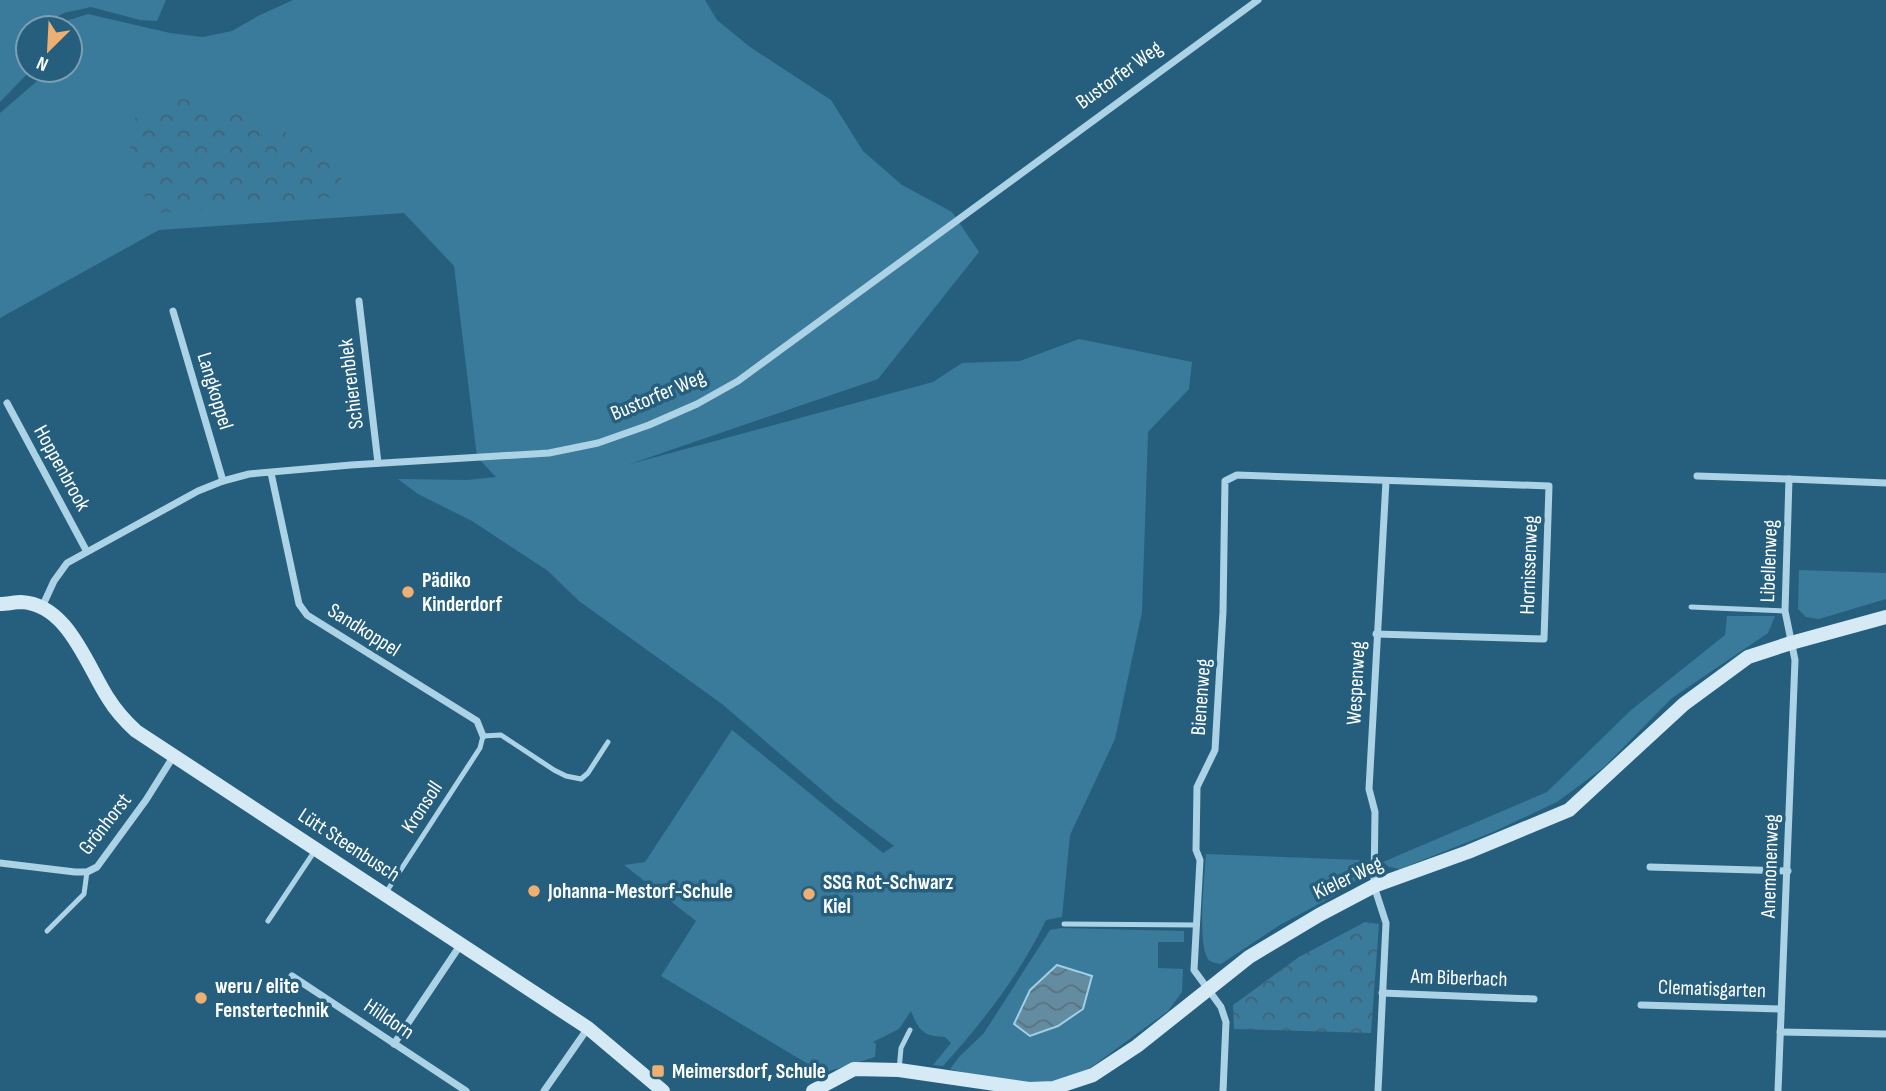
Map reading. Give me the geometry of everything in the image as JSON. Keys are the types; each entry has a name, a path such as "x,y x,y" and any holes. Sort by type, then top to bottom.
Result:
{"street":[{"name":"Bustorfer Weg","path":"42,608 54,581 67,563 86,550 198,491 223,481 250,474 378,463 549,453 598,443 698,404 738,381 1258,0"},
{"name":"Schierenblek","path":"359,301 378,463"},
{"name":"Langkoppel","path":"173,312 223,481"},
{"name":"Hoppenbrook","path":"7,403 86,550"},
{"name":"Sandkoppel","path":"271,473 299,604 307,615 477,721 483,736"},
{"name":"Bienenweg","path":"1223,1091 1226,1022 1221,1007 1194,970 1200,860 1196,850 1197,787 1215,750 1223,612 1225,481 1237,475 1386,481"},
{"path":"1697,476 1886,482"},
{"name":"Libellenweg","path":"1789,479 1785,611 1791,643"},
{"name":"Hornissenweg","path":"1376,634 1544,639 1549,486 1386,481"},
{"name":"Wespenweg","path":"1374,886 1375,812 1368,789 1386,481"},
{"path":"0,604 23,602 42,608"},
{"name":"Lütt Steenbusch","path":"42,608 57,617 70,634 119,715 136,731 588,1028 663,1091"},
{"name":"Kieler Weg","path":"813,1091 855,1069 899,1070 1029,1089 1054,1088 1093,1075 1137,1046 1248,957 1319,915 1374,886 1468,852 1569,810 1685,704 1748,657 1886,617"},
{"name":"Anemonenweg","path":"1778,1091 1795,660 1791,643"},
{"name":"Grönhorst","path":"0,863 75,872 87,872 97,867 146,800 173,757"},
{"path":"1650,867 1788,871"},
{"name":"Am Biberbach","path":"1374,886 1386,923 1378,1091"},
{"path":"394,1044 461,944"},
{"name":"Hilldorn","path":"292,976 466,1091"},
{"name":"Am Biberbach","path":"1382,993 1534,999"},
{"name":"Clematisgarten","path":"1641,1004 1781,1009"},
{"path":"544,1091 588,1028"},
{"path":"1780,1032 1886,1034"}],"lane":[{"path":"1691,607 1785,611"},
{"path":"483,736 501,735 554,770 581,779 588,773 608,742"},
{"name":"Kronsoll","path":"385,894 480,748 483,736"},
{"path":"268,920 316,849"},
{"path":"47,931 84,894 87,872"},
{"path":"1064,924 1197,925"},
{"path":"899,1070 901,1048 910,1030"}],"green space":[{"path":"0,0 166,0 157,21 140,20 91,7 62,14 14,14 14,84 17,84 0,102"},
{"path":"293,0 705,0 717,20 750,47 831,100 863,151 902,185 952,212 979,252 878,379 630,464 933,382 962,363 1020,361 1079,339 1192,362 1189,389 1148,432 1142,612 1115,739 1070,835 1062,917 1046,920 1000,997 943,1066 933,1065 951,1043 945,1037 923,1031 911,1011 899,1029 873,1042 876,1044 875,1057 823,1073 661,976 696,921 624,865 645,862 732,730 883,853 894,846 836,802 722,704 579,601 548,571 472,521 418,494 398,479 467,480 496,477 477,457 454,266 404,213 159,230 0,318 0,113 34,84 84,84 84,15 203,37 232,31"},
{"path":"178,98 247,117 289,134 311,148 332,167 349,196 150,214 125,130 141,114"},
{"path":"1799,570 1886,573 1886,599 1819,619 1806,617 1798,609"},
{"path":"1727,616 1775,616 1768,633 1672,698 1603,768 1557,802 1493,832 1400,869 1389,867 1383,862 1547,792 1630,711 1725,635"},
{"path":"1206,854 1360,860 1358,877 1350,887 1280,925 1221,964 1210,961 1203,943"},
{"path":"1365,922 1379,924 1371,1033 1234,1029 1233,1005 1299,957"},
{"path":"1050,930 1184,931 1184,942 1158,942 1158,968 1183,969 1182,992 1168,1011 1090,1068 1062,1080 1033,1084 989,1079 950,1069 984,1033"}],"water":[{"path":"1057,965 1092,976 1083,1009 1058,1026 1030,1036 1014,1024 1030,990"}],"place":[{"name":"Pädiko Kinderdorf","path":"408,592"},
{"name":"Johanna-Mestorf-Schule","path":"534,891"},
{"name":"SSG Rot-Schwarz Kiel","path":"809,894"},
{"name":"weru / elite Fenstertechnik","path":"201,998"},
{"name":"Meimersdorf, Schule","path":"658,1071"}]}
